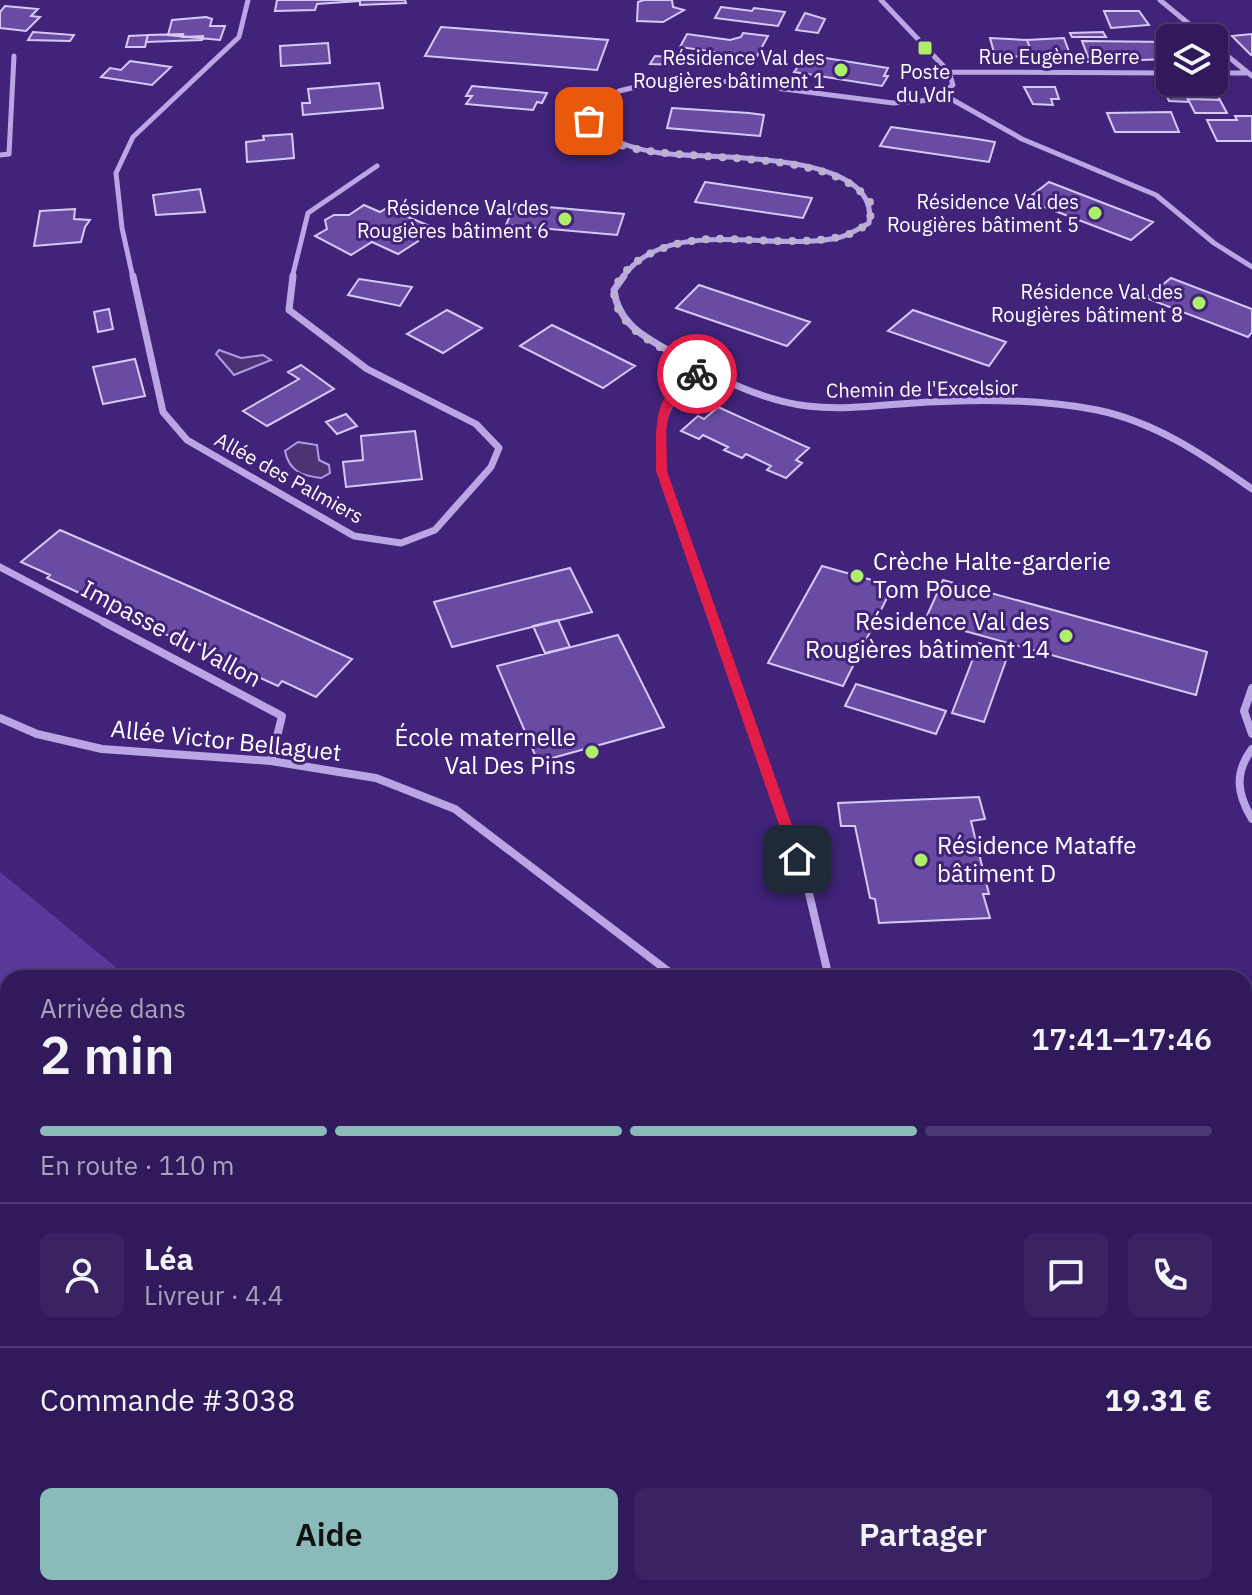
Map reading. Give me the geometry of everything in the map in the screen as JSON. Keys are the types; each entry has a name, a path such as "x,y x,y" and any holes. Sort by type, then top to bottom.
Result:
{"street":[{"name":"Allée des Palmiers","path":"248,0 239,37 133,137 116,173 122,228 163,412 187,440 354,536 401,543 435,530 491,467 499,448 476,424 367,369 289,310 294,262 308,213 377,166"},
{"path":"881,0 949,72 953,85 946,96 1022,139 1156,195 1214,243 1252,267"},
{"path":"1160,0 1189,24"},
{"path":"0,155 9,154 14,56"},
{"path":"1228,56 1251,74"},
{"name":"Rue Eugène Berre","path":"949,72 1156,73"},
{"path":"1228,73 1251,74"},
{"name":"Chemin de l'Excelsior","path":"946,96 931,102 899,104 716,80 672,79 619,92 596,108 590,118 591,126 600,135 621,144 659,151 805,165 845,180 870,202 872,216 869,223 843,237 805,241 727,238 695,241 658,250 631,266 614,290 616,307 623,319 652,341 703,369 775,397 826,408 995,401 1078,407 1115,414 1181,442 1252,489"},
{"path":"703,369 676,391 662,411 662,471 808,889 827,970"},
{"name":"Impasse du Vallon","path":"0,567 282,716 271,761"},
{"path":"1252,688 1243,714 1252,734"},
{"name":"Allée Victor Bellaguet","path":"0,718 37,734 102,749 271,761 376,778 455,809 666,970"},
{"path":"1252,749 1241,762 1236,777 1240,795 1252,819"}],"shaded area":[{"path":"219,350 241,358 263,355 271,360 234,375 216,354"},
{"path":"298,442 317,445 319,460 329,465 330,473 321,478 302,474 293,468 285,451"},
{"path":"0,872 119,970 0,970"}],"building":[{"path":"277,0 405,0 406,3 360,5 360,1 317,4 315,10 275,11"},
{"path":"672,0 673,7 684,10 663,22 637,21 638,2"},
{"path":"5,6 38,9 31,16 40,17 26,31 0,28 0,12"},
{"path":"721,7 785,12 778,26 715,18"},
{"path":"1104,11 1139,11 1149,25 1111,28"},
{"path":"805,13 825,19 818,33 796,30"},
{"path":"212,19 210,26 225,26 220,40 168,35 172,20"},
{"path":"441,27 608,40 597,70 425,56"},
{"path":"33,32 74,35 70,41 28,40"},
{"path":"1103,32 1106,37 1072,37 1070,33"},
{"path":"743,33 768,36 756,58 680,47 687,34 730,40 741,37"},
{"path":"183,34 182,37 203,36 202,40 146,42 148,35"},
{"path":"1252,34 1252,54 1251,55 1232,36"},
{"path":"148,35 145,47 126,47 129,36"},
{"path":"990,38 1027,40 1033,57 995,56"},
{"path":"1064,38 1071,57 1033,57 1027,40"},
{"path":"1082,41 1156,42 1156,59 1082,62 1080,58 1088,57"},
{"path":"328,43 330,63 281,66 280,46"},
{"name":"Résidence Val des Rougières bâtiment 1","path":"807,55 888,68 884,76 888,76 882,86 794,72"},
{"path":"655,56 684,59 682,65 650,64"},
{"path":"130,61 171,67 152,85 101,77 110,68 121,70"},
{"path":"379,83 383,108 303,115 302,103 310,103 308,89"},
{"path":"472,86 547,93 542,103 537,102 533,110 466,104 472,96 466,96"},
{"path":"1024,87 1055,87 1059,99 1051,99 1053,105 1033,104"},
{"path":"1167,96 1186,96 1189,102 1169,101"},
{"path":"1186,96 1218,96 1220,100 1188,99"},
{"path":"1188,99 1220,100 1227,113 1195,113"},
{"path":"672,108 764,115 760,136 667,128"},
{"path":"1171,112 1179,132 1115,132 1107,113"},
{"path":"1235,116 1252,116 1252,141 1217,141 1207,120 1237,120"},
{"path":"891,127 995,142 989,162 880,146"},
{"path":"292,134 294,158 247,162 246,142 264,140 263,136"},
{"path":"705,182 812,198 803,218 695,202"},
{"name":"Résidence Val des Rougières bâtiment 5","path":"1049,182 1153,222 1131,240 1026,200"},
{"path":"200,189 205,212 156,215 153,195"},
{"path":"393,204 414,213 408,217 437,229 398,254 372,242 351,255 315,236 327,229 325,220 334,215 349,215 364,205 380,212"},
{"name":"Résidence Val des Rougières bâtiment 6","path":"515,204 624,214 617,235 506,225"},
{"path":"75,209 74,219 90,220 81,242 34,246 40,211"},
{"name":"Résidence Val des Rougières bâtiment 8","path":"1171,278 1252,309 1252,332 1248,337 1146,298"},
{"path":"359,279 412,287 400,306 348,295"},
{"path":"699,285 810,322 787,346 676,308"},
{"path":"109,309 113,329 98,332 94,312"},
{"path":"447,310 482,328 443,353 407,334"},
{"path":"913,310 1006,342 989,366 888,331"},
{"path":"552,325 635,366 603,388 520,346"},
{"path":"135,359 145,396 103,404 93,367"},
{"path":"301,365 334,389 267,426 243,411 299,379 288,372"},
{"path":"718,407 809,448 796,460 802,463 786,478 767,470 771,466 746,454 742,458 703,435 699,439 681,431 698,416 704,419"},
{"path":"346,414 357,426 337,434 326,422"},
{"path":"415,431 422,479 346,487 343,462 363,460 361,436"},
{"path":"60,530 352,659 316,697 282,681 278,686 218,659 222,655 190,640 187,644 130,618 134,614 104,600 101,603 21,562"},
{"path":"822,566 893,586 843,686 768,663"},
{"path":"570,568 592,612 452,647 434,602"},
{"name":"Résidence Val des Rougières bâtiment 14","path":"943,580 1207,652 1196,695 925,620"},
{"path":"558,620 570,647 545,653 533,626"},
{"path":"618,635 664,727 538,762 497,666"},
{"path":"979,643 1009,652 984,722 952,713"},
{"path":"856,684 946,711 936,734 845,706"},
{"name":"Résidence Mataffe bâtiment D","path":"979,797 985,819 971,821 989,894 983,894 990,918 879,923 875,899 870,898 855,826 841,826 838,803"}],"way so far":[{"path":"589,121 593,129 604,137 639,149 805,165 845,180 870,202 872,216 869,223 843,237 805,241 709,239 658,250 631,266 614,290 619,313 635,330 703,369 697,374"}],"place":[{"name":"Poste du Vdr","path":"925,48"},
{"name":"Résidence Val des Rougières bâtiment 1","path":"841,70"},
{"name":"Résidence Val des Rougières bâtiment 5","path":"1095,213"},
{"name":"Résidence Val des Rougières bâtiment 6","path":"565,219"},
{"name":"Résidence Val des Rougières bâtiment 8","path":"1199,303"},
{"name":"Crèche Halte-garderie Tom Pouce","path":"857,576"},
{"name":"Résidence Val des Rougières bâtiment 14","path":"1066,636"},
{"name":"École maternelle Val Des Pins","path":"592,752"},
{"name":"Résidence Mataffe bâtiment D","path":"921,860"}],"route":[{"path":"697,374 676,391 662,411 662,471 797,859"}]}
